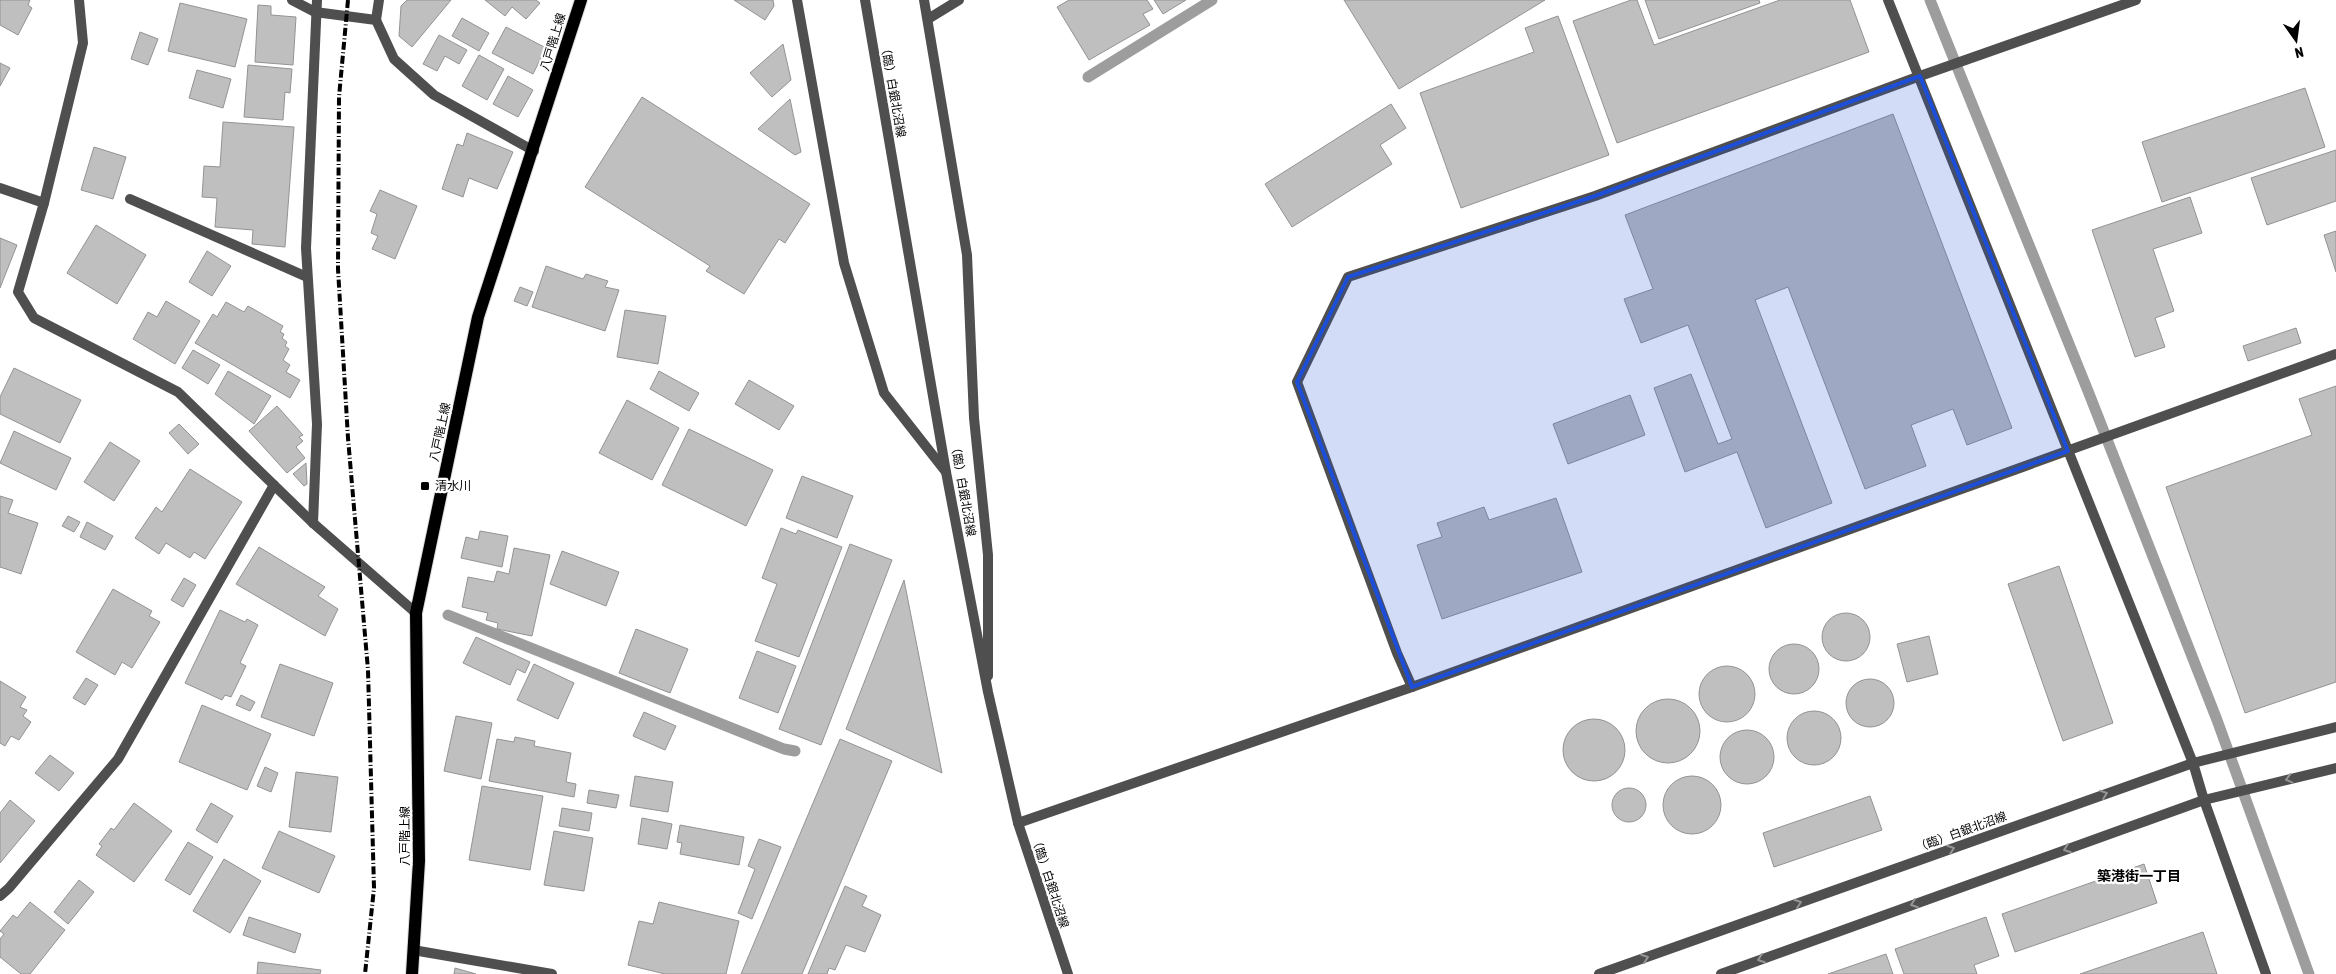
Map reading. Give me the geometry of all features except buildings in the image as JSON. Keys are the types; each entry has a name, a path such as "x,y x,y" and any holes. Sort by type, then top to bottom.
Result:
{"main road":[{"name":"八戸階上線","path":"412,974 419,861 416,613 478,317 534,151 581,0"}],"street":[{"path":"79,0 83,43 44,203 18,292 34,318 178,392 316,526 416,613"},
{"path":"292,0 315,12 376,20"},
{"path":"316,526 317,424 306,248 317,0"},
{"path":"379,0 376,20 394,59 434,95 534,151"},
{"path":"797,0 844,262 884,393 946,472"},
{"name":"（臨）白銀北沼線","path":"865,0 946,472 988,692 1018,823 1068,974"},
{"path":"924,0 967,255 974,418 988,555 988,692"},
{"path":"928,19 959,0"},
{"path":"1888,0 1920,76 2193,763 2204,800 2266,974"},
{"path":"1412,687 1397,653 1296,382 1348,277 1594,196 1920,76 2136,0"},
{"path":"0,188 44,203"},
{"path":"130,199 307,277"},
{"path":"1018,823 1412,687 2336,354"},
{"path":"0,896 10,888 118,759 274,485"},
{"name":"（臨）白銀北沼線","path":"1599,974 2193,763 2336,727"},
{"path":"1721,974 2204,800 2336,768"},
{"path":"413,950 552,974"}],"highlighted area":[{"path":"1920,76 2068,451 1412,687 1297,382 1348,277 1595,196"}],"waterway":[{"path":"1088,77 1212,0"},
{"path":"1930,0 2088,391 2217,720 2309,974"},
{"path":"448,615 784,749 795,751"}],"railway":[{"path":"348,0 339,97 338,269 348,438 368,670 374,888 365,974"}],"place":[{"name":"清水川","path":"425,486"}],"district":[{"name":"築港街一丁目","path":"2139,876"}]}
